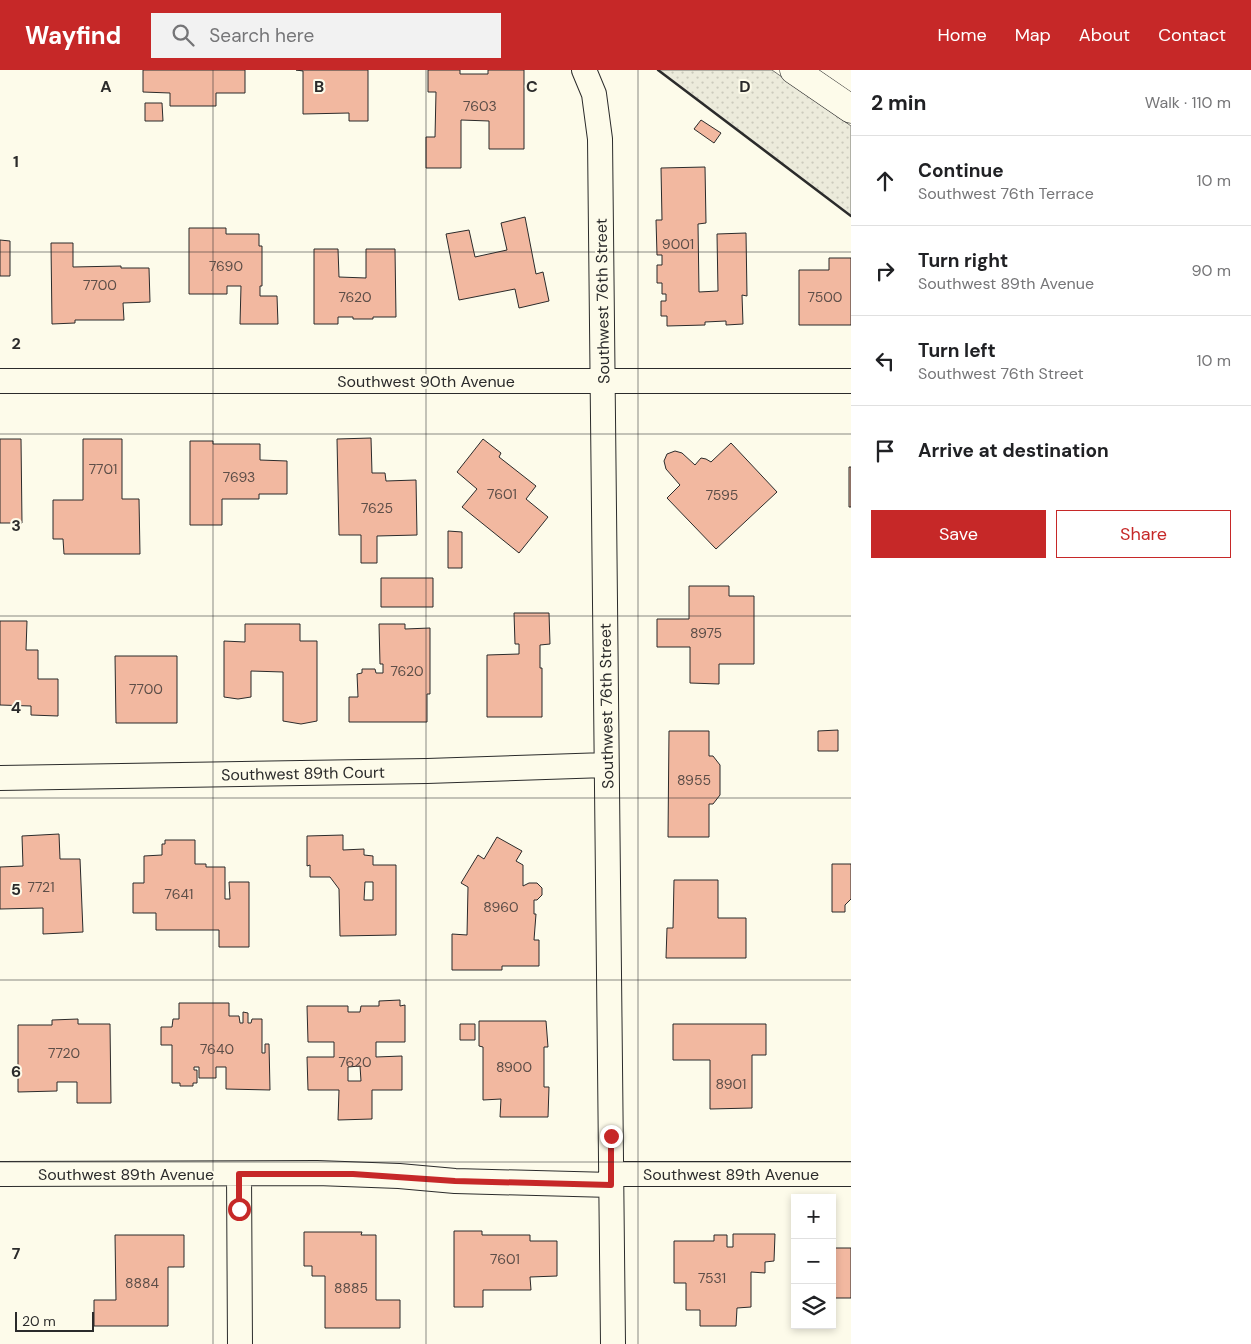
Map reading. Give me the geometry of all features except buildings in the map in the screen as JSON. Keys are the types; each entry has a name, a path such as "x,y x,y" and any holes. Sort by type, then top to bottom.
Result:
{"highway":[{"path":"794,70 851,109"}],"street":[{"name":"Southwest 76th Street","path":"584,70 594,94 599,125 613,1344"},
{"name":"Southwest 90th Avenue","path":"0,381 851,381"},
{"name":"Southwest 89th Court","path":"0,778 418,771 606,765"},
{"name":"Southwest 89th Avenue","path":"0,1174 353,1174 455,1181 611,1180 851,1174"},
{"path":"239,1174 240,1344"}],"shaded area":[{"path":"658,70 772,70 851,126 851,216"}],"wall":[{"path":"658,70 851,216"}],"route":[{"path":"239,1209 239,1174 353,1174 455,1181 611,1185 611,1136"}]}
